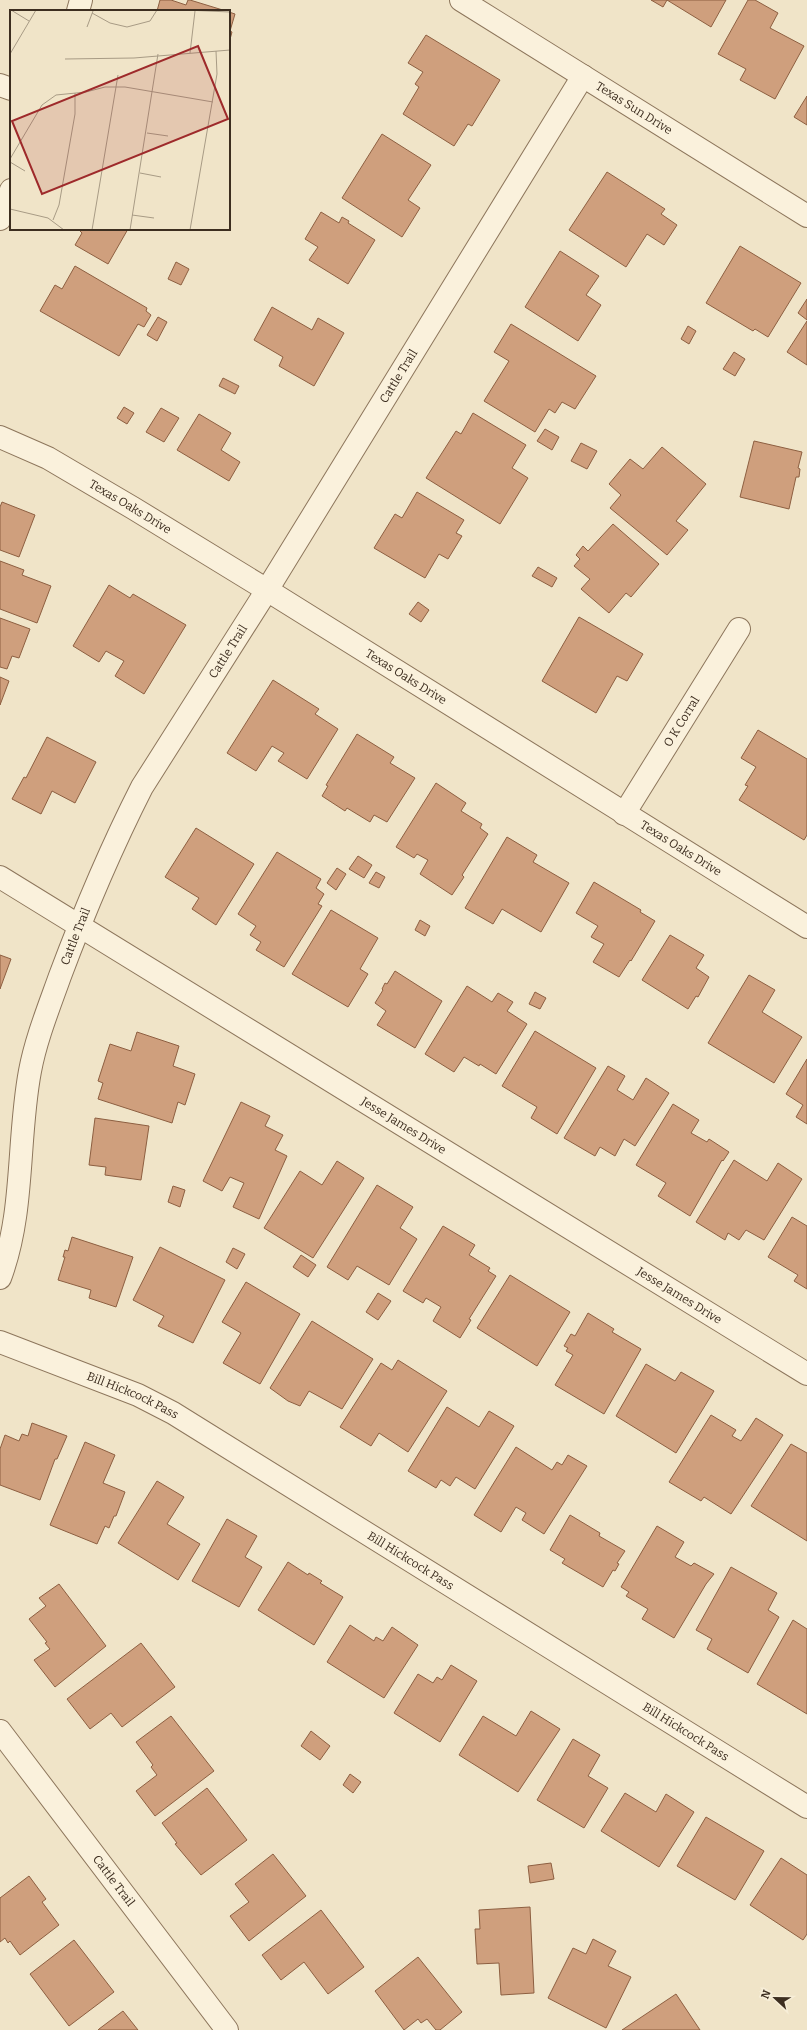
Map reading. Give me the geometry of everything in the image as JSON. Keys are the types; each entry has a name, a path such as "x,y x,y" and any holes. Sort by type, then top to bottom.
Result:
{"street":[{"path":"78,10 81,0"},
{"name":"Texas Sun Drive","path":"461,0 807,216"},
{"name":"Cattle Trail","path":"0,1278 14,1230 19,1186 24,1103 30,1070 40,1032 79,925 142,787 267,590 583,76"},
{"path":"0,85 10,89"},
{"path":"0,219 10,193"},
{"name":"Texas Oaks Drive","path":"0,437 48,458 267,590 807,927"},
{"name":"O K Corral","path":"624,814 739,628"},
{"name":"Jesse James Drive","path":"0,877 807,1374"},
{"name":"Bill Hickcock Pass","path":"0,1342 138,1395 173,1413 807,1807"},
{"name":"Cattle Trail","path":"0,1731 227,2030"}],"building":[{"path":"160,0 171,0 186,5 188,0 190,0 223,10 157,10"},
{"path":"651,0 667,0 663,7"},
{"path":"667,0 726,0 711,27"},
{"path":"748,0 755,0 778,13 770,28 804,46 775,99 740,80 746,69 718,54"},
{"path":"230,12 235,14 230,31"},
{"path":"426,35 500,80 472,126 468,124 454,146 403,114 419,87 415,84 423,72 408,63"},
{"path":"807,96 807,125 794,117"},
{"path":"382,134 431,165 408,200 420,208 402,237 342,198"},
{"path":"607,172 665,209 661,214 677,225 664,245 647,234 626,267 569,230"},
{"path":"321,212 339,223 342,217 349,221 348,223 375,240 348,284 309,260 318,247 305,239"},
{"path":"127,230 108,264 75,245 82,233 80,231"},
{"path":"740,246 801,283 768,337 755,329 753,331 706,303"},
{"path":"560,251 599,276 586,295 601,305 578,341 525,307"},
{"path":"176,262 189,269 181,285 168,279"},
{"path":"75,266 147,308 146,311 151,315 144,327 138,324 119,356 40,311 55,285 62,289"},
{"path":"807,299 807,320 798,313"},
{"path":"272,307 312,330 318,318 344,333 314,386 279,366 283,357 254,340"},
{"path":"158,317 167,322 157,341 147,335"},
{"path":"807,321 807,365 787,352"},
{"path":"511,324 596,376 575,409 562,402 555,413 549,409 535,432 484,401 509,361 494,352"},
{"path":"688,326 696,331 689,344 681,339"},
{"path":"734,352 745,359 735,376 723,369"},
{"path":"223,378 239,386 235,394 219,386"},
{"path":"124,407 134,413 127,424 117,418"},
{"path":"161,408 179,418 164,442 146,432"},
{"path":"473,413 526,445 512,468 528,478 500,524 426,478 456,431 461,434"},
{"path":"199,414 231,433 221,450 240,462 229,481 177,450"},
{"path":"545,429 559,437 552,450 537,441"},
{"path":"754,441 802,452 798,468 800,469 799,477 796,477 789,509 740,497"},
{"path":"581,443 597,451 587,469 571,461"},
{"path":"662,447 706,484 676,521 688,530 667,555 610,508 621,495 609,484 630,459 643,469"},
{"path":"417,492 464,520 456,533 462,536 448,559 439,554 425,578 374,548 395,514 402,518"},
{"path":"2,502 35,515 19,557 0,550 0,507"},
{"path":"613,524 659,564 631,597 626,593 609,613 581,589 590,579 574,566 580,559 576,555 583,546 588,551"},
{"path":"0,561 24,570 22,575 51,586 37,623 0,609"},
{"path":"538,567 557,578 552,587 532,576"},
{"path":"109,585 130,598 133,594 186,625 144,694 115,676 124,661 106,651 99,662 73,646"},
{"path":"418,602 429,610 421,622 409,614"},
{"path":"579,617 643,654 627,681 617,676 596,713 542,681"},
{"path":"0,618 30,629 19,658 12,656 7,669 0,667"},
{"path":"0,677 9,681 0,705"},
{"path":"273,680 319,709 315,714 338,729 307,779 278,761 284,753 272,746 256,771 227,753"},
{"path":"758,730 807,759 807,835 804,840 739,800 748,786 745,785 756,767 741,758"},
{"path":"357,734 394,757 390,763 415,778 387,822 374,815 370,822 347,808 345,811 322,796 328,786 326,785"},
{"path":"47,737 96,762 75,803 52,791 41,814 12,799 24,777 26,778"},
{"path":"436,783 466,803 461,811 482,824 480,828 488,834 462,875 464,877 452,895 420,874 428,860 417,854 414,858 396,847"},
{"path":"196,828 254,864 216,925 192,909 199,898 165,877"},
{"path":"507,837 537,855 533,862 569,883 541,932 502,909 493,924 465,908"},
{"path":"277,852 321,879 316,888 324,894 318,904 322,906 284,967 256,950 261,942 250,935 256,926 238,914"},
{"path":"358,856 372,865 364,878 349,869"},
{"path":"337,868 346,874 336,890 327,883"},
{"path":"376,872 385,877 379,888 369,883"},
{"path":"594,882 641,910 640,912 655,921 631,961 630,960 619,977 593,962 604,944 591,937 598,926 576,913"},
{"path":"331,910 378,938 360,969 368,974 348,1007 292,974"},
{"path":"420,920 430,926 425,936 415,930"},
{"path":"670,935 704,955 696,968 709,977 698,997 696,996 688,1009 642,980"},
{"path":"0,955 11,959 0,989"},
{"path":"395,971 442,1001 415,1048 377,1025 386,1011 375,1003 383,990 382,989 385,983 387,984"},
{"path":"749,975 775,990 762,1012 802,1037 774,1083 708,1043"},
{"path":"467,986 492,1002 498,993 513,1002 507,1011 527,1024 496,1074 480,1064 479,1066 464,1057 454,1072 425,1054"},
{"path":"535,992 546,998 540,1009 529,1004"},
{"path":"535,1031 596,1068 557,1134 531,1118 537,1107 502,1086"},
{"path":"137,1032 179,1046 173,1066 195,1074 185,1105 178,1102 172,1123 98,1099 103,1083 98,1081 110,1044 131,1051"},
{"path":"807,1059 807,1124 796,1117 803,1105 786,1094"},
{"path":"608,1066 625,1076 617,1090 633,1100 646,1078 669,1093 635,1146 624,1139 615,1156 600,1147 595,1156 564,1138"},
{"path":"241,1102 270,1116 265,1126 283,1135 275,1150 287,1156 259,1219 233,1207 244,1183 230,1177 222,1191 203,1181"},
{"path":"673,1104 699,1120 691,1133 707,1142 709,1139 729,1152 723,1161 722,1160 690,1216 658,1196 666,1183 636,1165"},
{"path":"95,1118 149,1126 141,1180 105,1175 106,1167 89,1165"},
{"path":"734,1160 767,1181 778,1163 802,1179 764,1240 746,1230 739,1240 728,1233 725,1240 696,1222"},
{"path":"337,1161 364,1178 313,1258 264,1228 300,1171 322,1185"},
{"path":"377,1185 413,1207 400,1228 417,1239 389,1285 357,1266 348,1280 327,1267"},
{"path":"173,1186 185,1190 180,1207 168,1202"},
{"path":"792,1217 807,1226 807,1289 794,1281 798,1275 768,1257"},
{"path":"443,1226 475,1245 469,1255 490,1268 488,1271 496,1276 469,1319 471,1320 460,1338 433,1321 441,1307 426,1298 423,1303 403,1291"},
{"path":"72,1237 133,1257 116,1307 89,1298 91,1290 58,1280 65,1257 63,1257 65,1250 68,1251"},
{"path":"160,1247 225,1280 193,1343 158,1326 164,1316 133,1300"},
{"path":"233,1248 245,1254 237,1269 226,1262"},
{"path":"301,1255 316,1265 308,1277 293,1267"},
{"path":"510,1275 570,1312 537,1366 477,1328"},
{"path":"246,1282 300,1314 260,1384 223,1363 241,1333 222,1322"},
{"path":"378,1293 391,1301 378,1320 366,1312"},
{"path":"588,1313 614,1329 612,1332 641,1349 604,1414 555,1385 573,1355 566,1351 568,1348 564,1346 571,1334 575,1336"},
{"path":"312,1321 373,1359 342,1409 309,1391 300,1406 288,1401 270,1388"},
{"path":"398,1360 447,1391 408,1452 379,1433 371,1446 340,1427 381,1363 392,1370"},
{"path":"646,1364 675,1381 681,1372 714,1391 676,1453 616,1416"},
{"path":"447,1407 479,1427 489,1411 514,1426 475,1489 456,1477 450,1486 441,1480 436,1488 408,1471"},
{"path":"711,1415 736,1430 732,1436 741,1441 756,1418 783,1435 731,1514 704,1497 701,1501 669,1482"},
{"path":"32,1423 67,1436 57,1459 55,1459 40,1500 0,1485 0,1449 5,1435 19,1441 22,1434 28,1436"},
{"path":"85,1442 115,1455 103,1483 125,1492 116,1516 114,1516 109,1528 105,1526 97,1544 50,1525"},
{"path":"791,1444 807,1453 807,1541 751,1506"},
{"path":"516,1447 552,1470 557,1462 562,1465 568,1455 587,1466 544,1534 522,1520 526,1513 516,1507 501,1532 474,1515"},
{"path":"157,1481 184,1497 167,1524 200,1544 178,1580 118,1543"},
{"path":"570,1515 600,1533 599,1536 625,1551 617,1563 619,1564 615,1571 613,1570 603,1587 562,1563 565,1559 550,1550"},
{"path":"227,1519 257,1536 245,1557 262,1567 239,1607 192,1581"},
{"path":"657,1526 684,1542 675,1557 691,1566 694,1563 714,1574 706,1584 674,1638 642,1619 648,1609 626,1596 629,1592 621,1587"},
{"path":"288,1562 308,1575 309,1573 322,1581 320,1583 343,1597 314,1645 258,1610"},
{"path":"731,1567 777,1593 768,1610 779,1617 748,1673 707,1649 712,1639 696,1630"},
{"path":"59,1584 106,1646 55,1687 34,1660 50,1649 45,1643 47,1642 29,1619 46,1606 39,1598"},
{"path":"793,1620 807,1629 807,1714 757,1684"},
{"path":"350,1625 374,1641 376,1637 383,1641 392,1627 418,1645 384,1698 327,1662"},
{"path":"141,1643 175,1687 122,1727 111,1713 90,1729 67,1699"},
{"path":"451,1665 477,1681 440,1742 394,1713 418,1674 433,1683 437,1677 442,1680"},
{"path":"531,1711 560,1729 518,1792 459,1755 483,1716 516,1736"},
{"path":"171,1716 214,1771 155,1816 136,1791 157,1775 151,1767 153,1765 136,1742"},
{"path":"311,1731 330,1746 320,1760 301,1746"},
{"path":"573,1739 600,1755 588,1776 608,1788 584,1828 537,1800"},
{"path":"350,1774 361,1782 353,1793 343,1785"},
{"path":"207,1788 247,1840 201,1875 175,1844 177,1843 162,1823"},
{"path":"625,1793 656,1812 666,1794 694,1812 659,1867 601,1831"},
{"path":"706,1817 764,1851 735,1900 677,1866"},
{"path":"273,1854 306,1896 249,1941 230,1916 249,1902 235,1884"},
{"path":"781,1858 807,1875 807,1934 803,1940 750,1905"},
{"path":"551,1863 554,1879 530,1883 528,1866"},
{"path":"29,1876 46,1899 42,1902 59,1925 20,1955 10,1941 8,1943 5,1938 0,1942 0,1898"},
{"path":"530,1907 534,1993 501,1995 499,1963 477,1964 475,1929 480,1929 479,1910"},
{"path":"321,1910 364,1967 328,1994 304,1962 281,1980 262,1955"},
{"path":"593,1939 616,1951 608,1966 631,1977 606,2028 548,1998 573,1948 586,1954"},
{"path":"74,1940 114,1992 69,2026 30,1974"},
{"path":"418,1957 462,2012 440,2030 436,2030 427,2019 421,2023 418,2019 404,2030 375,1991"},
{"path":"676,1994 700,2030 622,2030"},
{"path":"123,2011 138,2030 98,2030 99,2029"}]}
